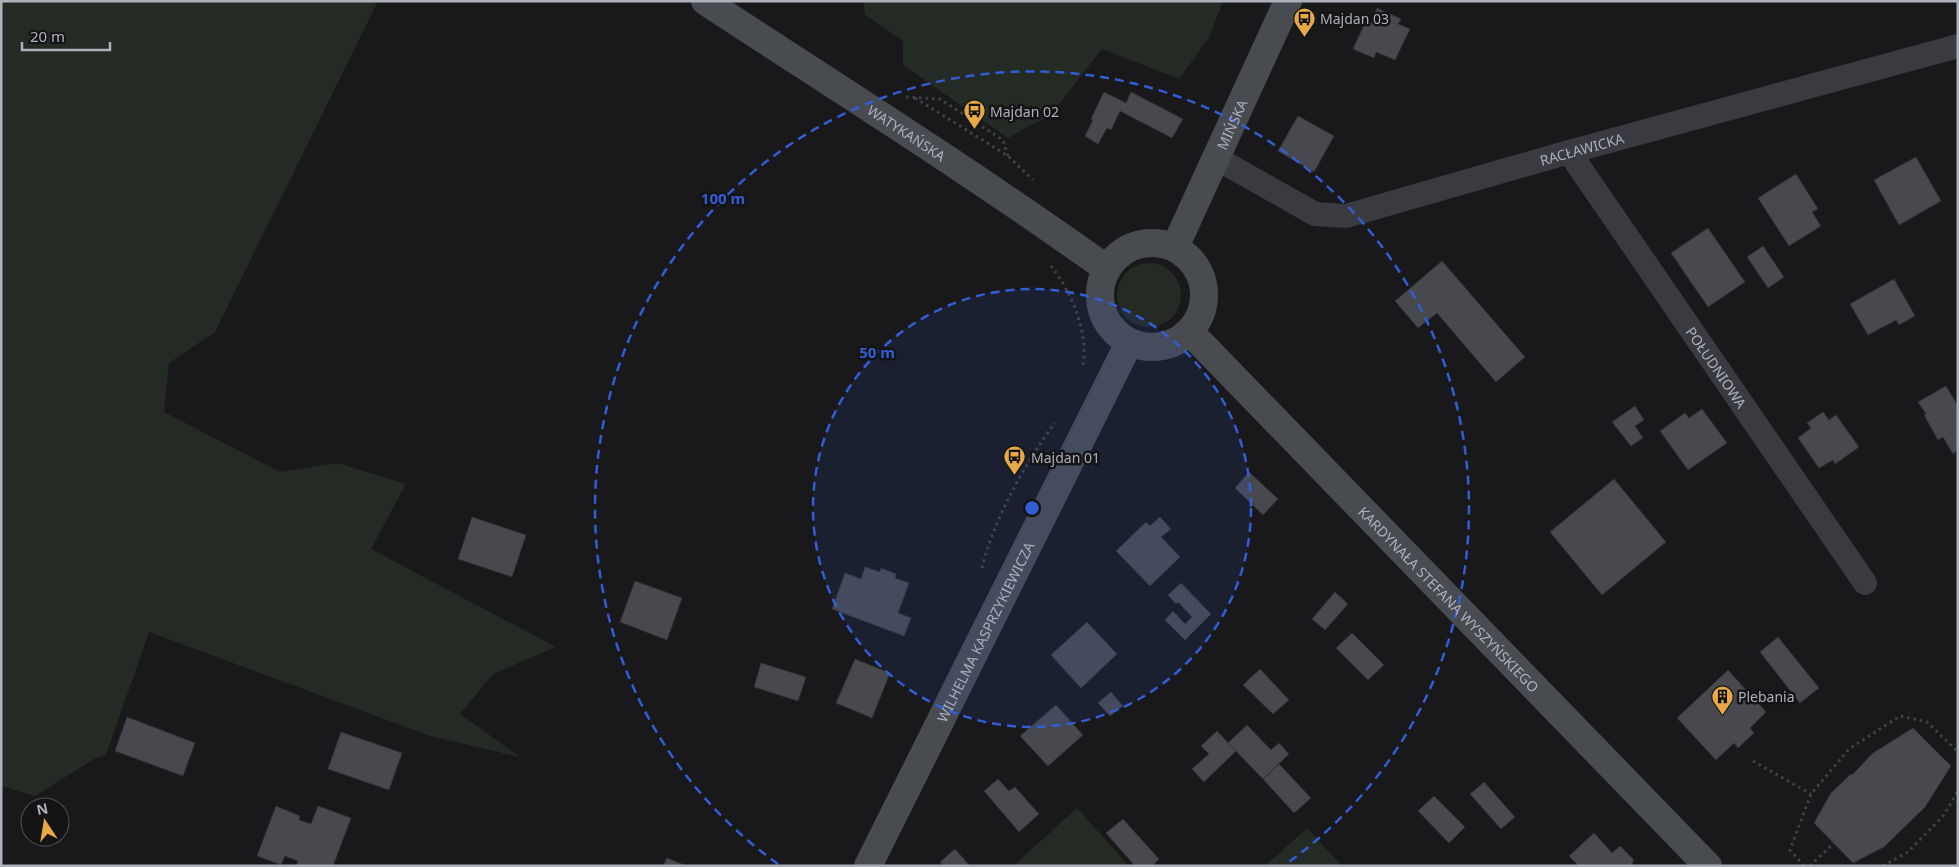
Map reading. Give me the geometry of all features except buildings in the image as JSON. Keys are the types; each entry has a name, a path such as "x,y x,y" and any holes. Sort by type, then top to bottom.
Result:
{"street":[{"name":"WATYKAŃSKA","path":"705,1 924,144 1107,269"},
{"name":"MIŃSKA","path":"1175,247 1288,1"},
{"name":"RACŁAWICKA","path":"1216,158 1315,214 1346,216 1569,152 1958,46"},
{"name":"POŁUDNIOWA","path":"1569,152 1865,583"},
{"path":"1156,243 1175,247 1191,259 1202,276 1205,296 1201,315 1190,332 1177,342 1161,347 1145,347 1129,343 1115,332 1105,318 1100,302 1101,285 1107,269 1119,254 1137,245 1156,243"},
{"name":"KARDYNAŁA STEFANA WYSZYŃSKIEGO","path":"1190,332 1708,866"},
{"name":"WILHELMA KASPRZYKIEWICZA","path":"868,866 1129,343"}],"path":[{"path":"915,98 940,99 1003,140 1008,156 915,98"},
{"path":"1047,262 1063,281 1071,295 1078,319 1083,340 1084,362 1080,376"},
{"path":"981,574 992,534 1037,446 1061,415"},
{"path":"1804,866 1790,850 1812,794 1849,749 1900,716 1927,722 1958,752"},
{"path":"1753,761 1812,794"},
{"path":"1883,866 1908,852 1944,815 1958,791"},
{"path":"1810,866 1834,843"}],"shaded area":[{"path":"1,1 378,1 215,332 169,363 164,412 280,472 337,463 406,484 371,549 556,647 493,674 460,714 520,757 430,736 149,632 106,755 96,758 35,796 1,786"},
{"path":"863,1 1223,1 1209,38 1179,79 1102,49 1050,116 1008,138 903,65 903,41 865,15"},
{"path":"1149,263 1167,269 1175,277 1181,295 1175,313 1167,321 1149,327 1131,321 1123,313 1117,295 1123,277 1131,269"},
{"path":"1077,808 1129,866 1013,866"},
{"path":"1307,828 1342,866 1265,866"}],"place":[{"name":"Majdan 03","path":"1304,37"},
{"name":"Majdan 02","path":"974,130"},
{"name":"Majdan 01","path":"1015,476"},
{"name":"Plebania","path":"1722,715"}]}
